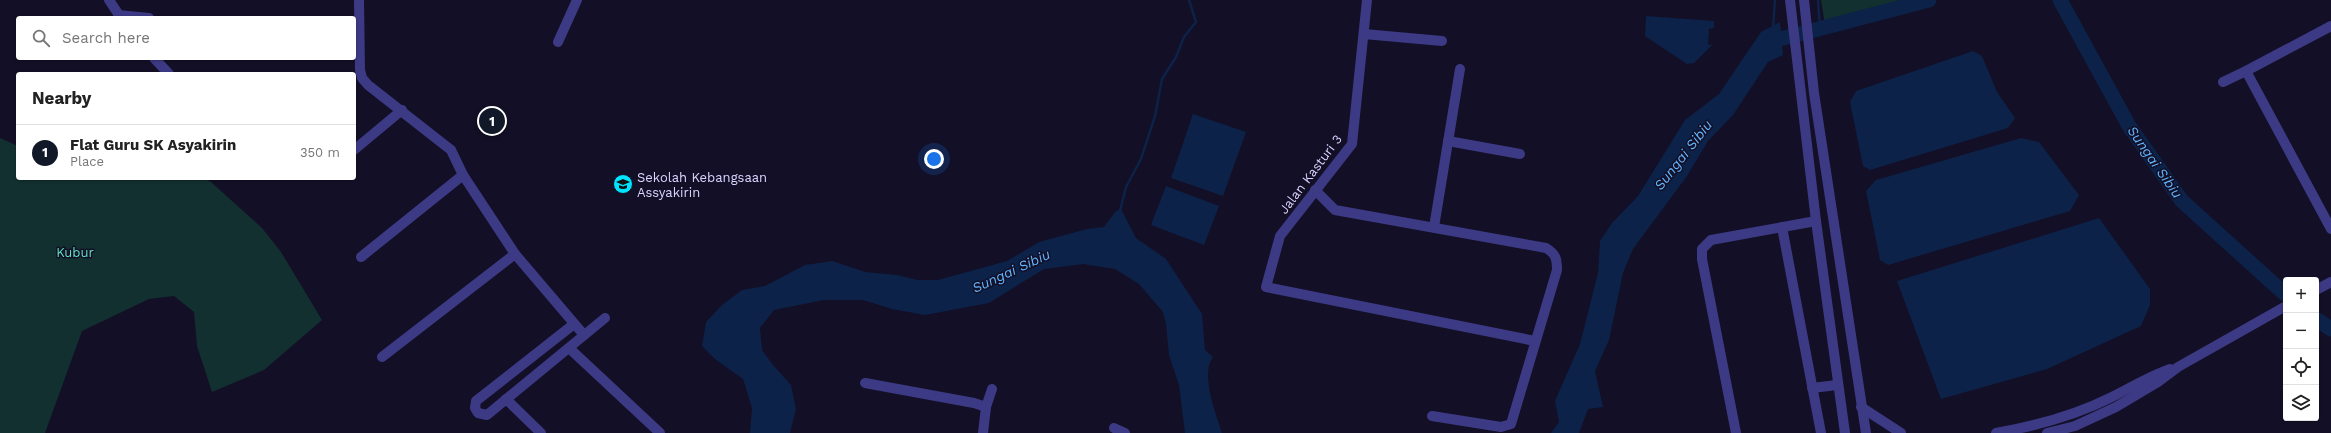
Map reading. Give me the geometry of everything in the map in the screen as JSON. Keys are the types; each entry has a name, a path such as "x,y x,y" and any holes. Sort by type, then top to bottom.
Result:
{"street":[{"path":"109,0 120,16"},
{"path":"359,0 360,70 362,78 368,85 402,110 451,150 463,175 515,254 584,335"},
{"path":"558,42 577,0"},
{"name":"Jalan Kasturi 3","path":"1367,0 1352,144 1280,236 1266,287 1535,341"},
{"path":"1790,0 1800,94 1844,433"},
{"path":"1804,0 1814,93 1866,433"},
{"path":"2223,82 2331,26"},
{"path":"1364,34 1442,41"},
{"path":"156,60 167,72"},
{"path":"1434,227 1460,69"},
{"path":"2246,71 2331,229"},
{"path":"356,148 402,110"},
{"path":"1448,141 1520,154"},
{"path":"361,257 463,175"},
{"path":"1315,190 1335,210 1546,248 1554,253 1557,260 1557,270 1511,424 1501,427 1432,416"},
{"path":"1736,433 1702,259 1702,249 1711,240 1816,221"},
{"path":"1782,227 1821,433"},
{"path":"382,357 515,254"},
{"path":"2319,288 2331,282"},
{"path":"2047,433 2075,426 2116,408 2158,382 2178,367 2283,308"},
{"path":"574,324 476,401 474,408 478,413 487,415 605,318"},
{"path":"569,348 660,433"},
{"path":"1996,433 2040,423 2082,410 2155,374 2178,367"},
{"path":"865,382 974,403 986,407"},
{"path":"1812,388 1837,385"},
{"path":"983,433 986,407 992,388"},
{"path":"506,399 541,433"},
{"path":"1861,407 1901,433"},
{"path":"1114,428 1125,433"}],"green space":[{"path":"1821,0 1910,0 1825,25"},
{"name":"Kubur","path":"0,138 16,145 16,180 207,180 211,182 262,228 281,252 322,320 264,370 212,392 197,346 194,312 174,296 149,299 82,331 45,433 0,433"}],"water":[{"path":"1646,16 1714,21 1714,28 1709,29 1708,45 1713,44 1694,63 1687,64 1645,36"},
{"path":"1780,22 1783,55 1768,62 1733,115 1708,141 1687,176 1633,249 1623,273 1609,340 1595,371 1603,407 1588,409 1579,433 1551,433 1559,422 1555,401 1580,344 1598,273 1600,241 1612,223 1638,196 1685,120 1719,94 1761,32"},
{"path":"1973,51 1982,56 1997,92 2015,118 2008,128 1870,170 1863,166 1850,102 1856,91"},
{"path":"1193,114 1246,132 1223,196 1171,178"},
{"path":"2021,138 2039,142 2079,195 2070,211 1888,265 1880,260 1866,191 1876,180"},
{"path":"1166,186 1219,206 1204,245 1151,225"},
{"path":"1121,209 1136,238 1166,259 1202,314 1205,350 1213,357 1209,364 1208,373 1210,394 1222,433 1185,433 1179,385 1169,355 1166,324 1163,312 1139,284 1115,269 1083,264 1044,269 989,303 925,315 892,309 863,300 824,300 774,310 760,328 762,350 791,385 796,409 790,433 750,433 752,408 743,379 715,359 702,346 706,322 722,305 742,290 765,286 805,265 832,261 865,272 897,275 917,280 938,280 1007,261 1039,242 1087,229 1104,227 1116,211"},
{"path":"2099,218 2150,289 2150,305 2141,326 2047,369 1941,399 1897,281"}],"waterway":[{"path":"1120,211 1126,187 1141,159 1155,116 1162,79 1176,57 1184,37 1196,22 1189,0"},
{"path":"1773,27 1775,0"},
{"path":"1818,0 1820,29"},
{"name":"Sungai Sibiu","path":"1766,49 1772,41 1929,0"},
{"name":"Sungai Sibiu","path":"2060,0 2129,126 2182,201 2283,292"},
{"name":"Sungai Sibiu","path":"2319,321 2331,329"}],"place":[{"name":"Flat Guru SK Asyakirin","path":"492,121"},
{"name":"Sekolah Kebangsaan Assyakirin","path":"623,184"}]}
